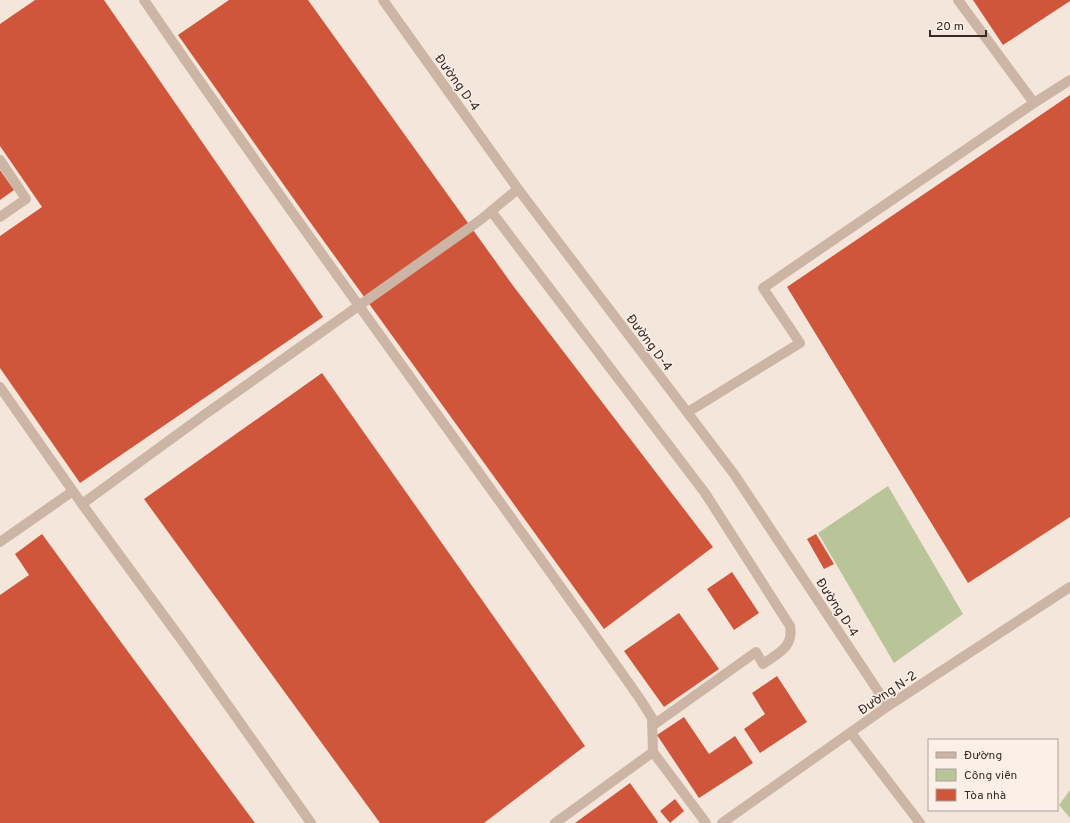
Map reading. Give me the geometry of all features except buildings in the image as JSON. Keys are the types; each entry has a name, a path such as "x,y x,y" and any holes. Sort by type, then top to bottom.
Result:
{"street":[{"path":"144,0 241,140 631,687 652,718 653,752 706,823"},
{"name":"Đường D-4","path":"383,0 518,189 734,474 888,706"},
{"path":"958,0 1034,103"},
{"path":"688,412 800,343 762,288 1070,80"},
{"path":"0,160 26,199 0,217"},
{"path":"82,504 204,415 492,211 518,189"},
{"path":"492,211 705,493 790,626 792,635 789,644 763,664 756,652 652,726"},
{"path":"0,387 311,823"},
{"path":"0,542 73,491"},
{"name":"Đường N-2","path":"722,823 888,706 1070,587"},
{"path":"850,733 920,823"},
{"path":"555,823 653,752"}],"green space":[{"path":"888,486 963,614 894,663 818,533"},
{"path":"1070,790 1070,818 1059,805"}]}
